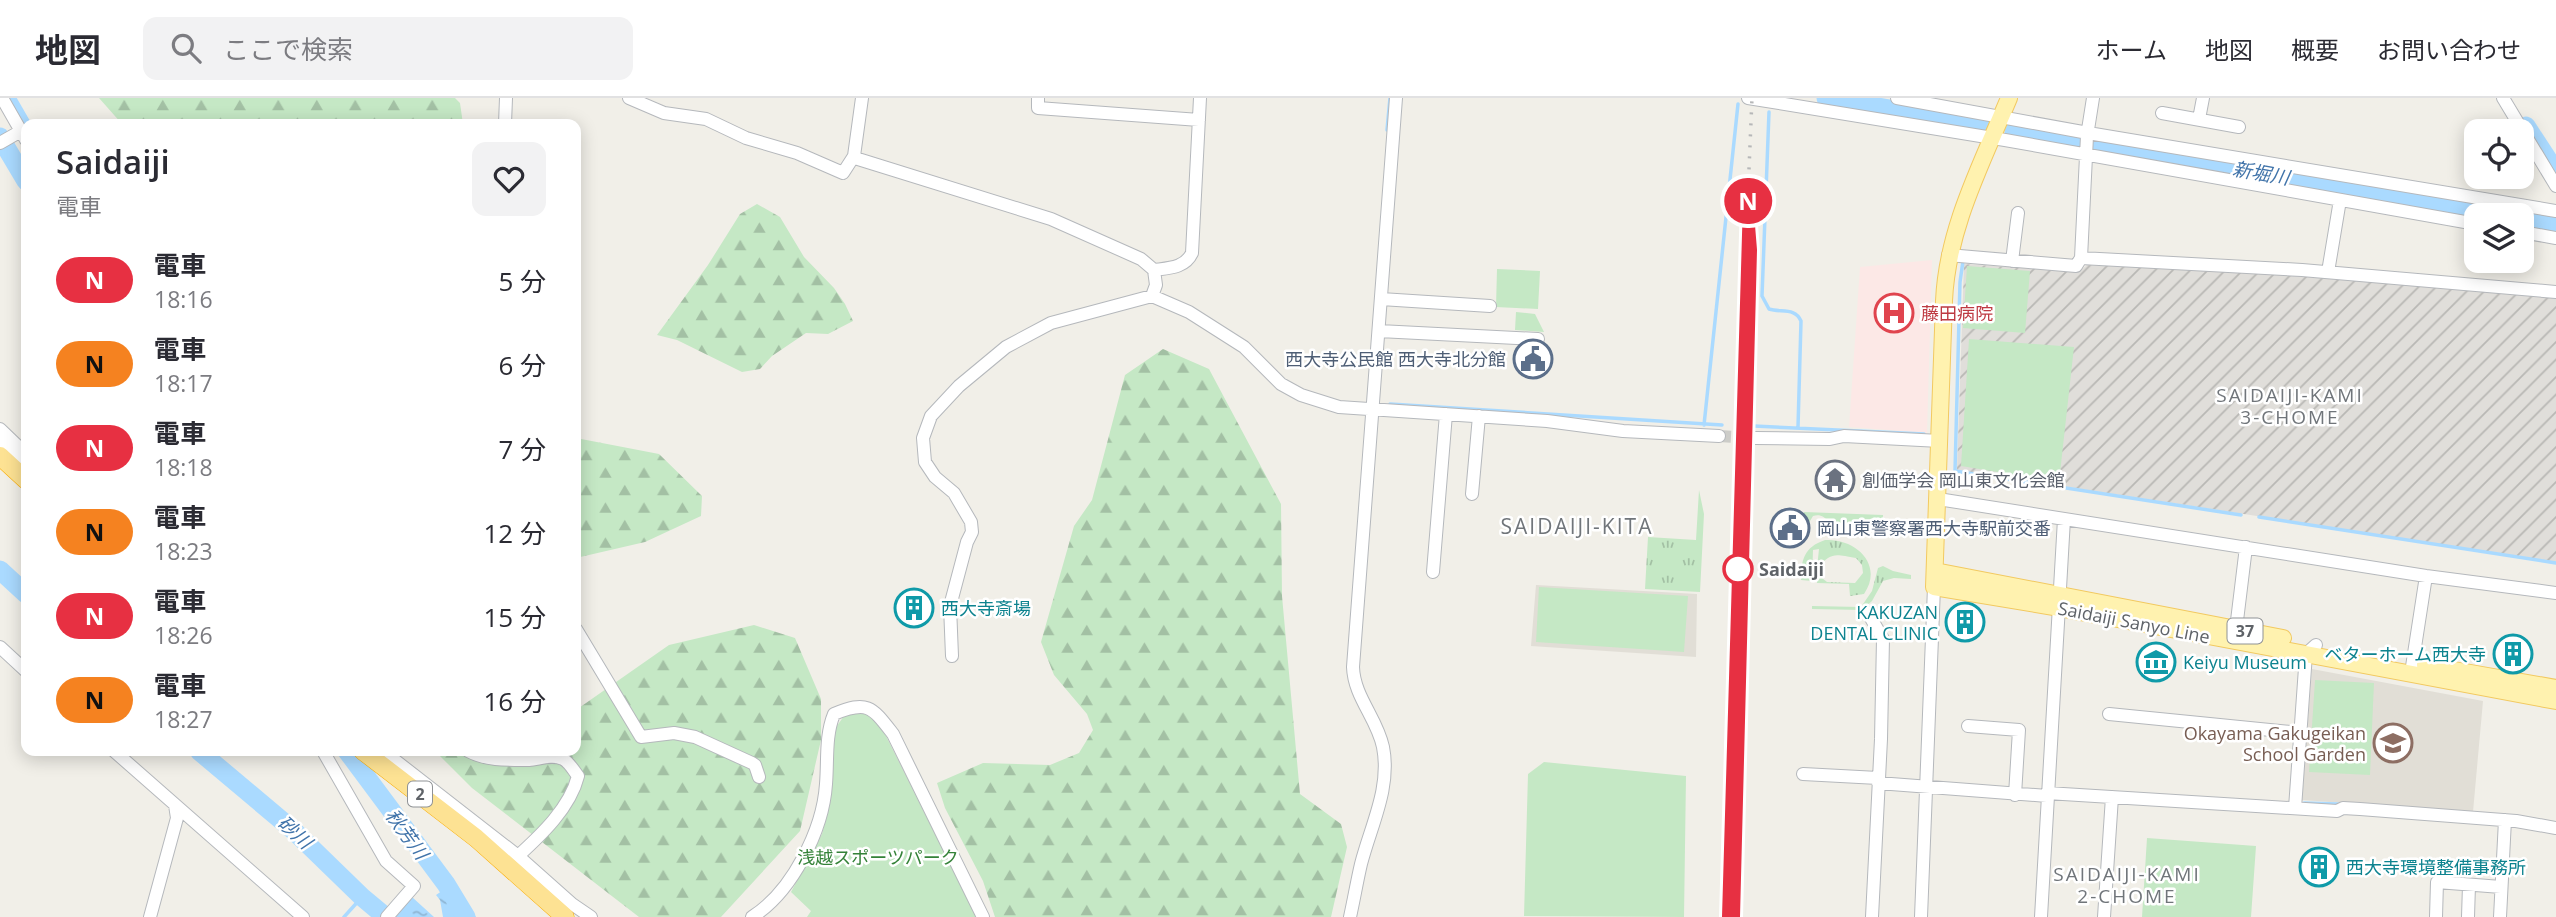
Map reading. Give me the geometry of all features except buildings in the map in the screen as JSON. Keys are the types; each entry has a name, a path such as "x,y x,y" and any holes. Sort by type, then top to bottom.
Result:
{"highway":[{"path":"0,456 21,475"},
{"name":"2","path":"370,756 479,833 565,917"}],"main road":[{"path":"1934,579 1948,256 1960,219 2009,98"},
{"name":"Saidaiji Sanyo Line","path":"1934,579 2412,668 2556,701"},
{"name":"Saidaiji Sanyo Line","path":"2412,668 2556,688"}],"street":[{"path":"2,98 21,130"},
{"path":"505,119 506,98"},
{"path":"629,98 664,113 706,119 746,138 797,153 843,173 854,156 862,98"},
{"path":"1038,98 1038,108 1199,120"},
{"path":"1154,270 1173,268 1185,263 1192,253 1200,98"},
{"path":"1350,917 1362,862 1376,822 1385,774 1378,728 1356,687 1353,667 1396,98"},
{"path":"1748,98 1833,106 1993,138 2464,222"},
{"path":"1897,98 2087,135 2556,211"},
{"path":"1948,256 2076,266 2081,258 2087,135 2092,98"},
{"path":"2199,120 2203,98"},
{"path":"2503,98 2556,186"},
{"path":"2162,113 2239,127"},
{"path":"0,143 21,136"},
{"path":"854,156 1051,219 1141,259 1154,270 1156,285 1152,296"},
{"path":"2328,272 2340,200"},
{"path":"2012,261 2018,213"},
{"path":"2534,234 2556,238"},
{"path":"2081,258 2328,272 2556,292"},
{"path":"952,656 950,606 972,532 971,522 954,493 935,477 925,463 923,438 931,416 959,386 1006,346 1051,323 1152,296 1189,312 1244,347 1281,384 1301,395 1339,407 1547,421 1623,431 1719,436"},
{"path":"1381,299 1490,306"},
{"path":"1379,331 1538,339"},
{"path":"1433,572 1446,414"},
{"path":"1472,494 1479,416"},
{"path":"0,429 21,449"},
{"path":"1755,438 1830,439 1844,436 1940,441"},
{"path":"0,442 21,462"},
{"path":"1938,499 2426,576 2556,593"},
{"path":"2041,917 2064,519"},
{"path":"2235,635 2246,547"},
{"path":"2412,668 2426,576"},
{"path":"1921,917 1934,579"},
{"path":"1868,613 1883,639 1872,917"},
{"path":"581,637 641,737 674,733 695,737 752,762 759,777"},
{"path":"0,647 21,666"},
{"path":"2295,808 2300,733 2311,649"},
{"path":"752,917 766,908 781,892 816,832 826,786 829,728 834,714 855,706 874,710 893,734 983,917"},
{"path":"2109,714 2300,733"},
{"path":"1968,726 2019,730 2015,795"},
{"path":"120,756 303,917"},
{"path":"326,756 387,861 414,886 387,917"},
{"path":"389,756 479,833 518,856 572,904 591,917"},
{"path":"481,756 531,760 551,757 565,760 578,776 575,789 542,833 518,856"},
{"path":"1803,774 2015,795 2112,797 2337,811 2343,808 2360,809 2505,820 2556,828"},
{"path":"2104,917 2112,797"},
{"path":"150,917 177,818 175,805"},
{"path":"2500,917 2505,820"},
{"path":"2436,917 2437,882 2501,887"},
{"path":"2468,917 2469,885"}],"shaded area":[{"name":"藤田病院","path":"1932,260 1927,433 1849,427 1860,267"},
{"path":"1964,264 2079,272 2087,265 2271,273 2556,298 2556,562 1957,470"},
{"path":"1536,585 1697,594 1696,657 1531,646"},
{"name":"Okayama Gakugeikan School Garden","path":"2312,669 2483,701 2473,812 2302,800"}],"green space":[{"path":"99,98 455,98 460,103 462,119 118,119"},
{"path":"757,204 780,217 804,257 834,288 853,321 828,334 806,333 772,356 760,369 742,372 677,340 657,335 708,265 740,214"},
{"path":"1967,266 2030,271 2025,333 1963,328"},
{"path":"1497,269 1540,271 1538,309 1496,307"},
{"path":"1516,312 1535,314 1544,332 1515,330"},
{"path":"1969,339 2074,347 2059,482 1961,466"},
{"path":"1163,349 1209,369 1281,504 1282,596 1300,794 1341,824 1347,847 1331,917 995,917 983,881 945,808 937,783 983,763 1050,765 1079,753 1093,730 1087,714 1054,675 1041,642 1074,526 1092,500 1125,375"},
{"path":"581,439 659,454 702,496 701,516 645,542 581,557"},
{"path":"1699,490 1704,514 1700,592 1645,589 1648,537 1696,540"},
{"path":"1804,512 1883,515 1882,537 1857,524 1828,522 1820,515 1813,516 1803,528"},
{"path":"1825,540 1847,544 1864,555 1871,573 1864,594 1850,596 1849,584 1817,583 1817,574 1827,582 1855,583 1863,573 1862,565 1856,558 1834,555 1817,568 1819,549 1813,550 1812,581 1801,580 1802,566 1808,550"},
{"path":"1883,566 1911,575 1911,579 1894,578 1883,581 1872,601 1862,610 1812,609 1812,606 1861,607 1872,591 1878,568"},
{"path":"1539,587 1688,596 1684,652 1536,642"},
{"path":"754,625 795,638 821,699 821,740 800,831 721,917 639,917 472,788 440,756 581,756 581,707 669,645"},
{"path":"2315,680 2374,683 2370,775 2309,772"},
{"name":"浅越スポーツパーク","path":"857,711 867,713 880,724 977,917 807,917 811,911 791,892 822,834 830,804 834,730 844,716"},
{"path":"1544,762 1686,776 1684,917 1524,916 1528,774"},
{"path":"2147,838 2256,846 2251,917 2142,917"}],"water":[{"path":"455,882 476,917 443,917 440,900 436,895"},
{"path":"412,897 434,917 395,917"}],"waterway":[{"path":"11,98 23,119"},
{"path":"1387,130 1390,98"},
{"name":"新堀川","path":"1826,98 1981,125"},
{"path":"1704,425 1738,104"},
{"path":"1769,112 1762,296 1769,309 1791,312 1801,321 1798,427"},
{"name":"新堀川","path":"2014,131 2464,208"},
{"name":"秋芳川","path":"0,137 21,173"},
{"path":"2534,138 2556,172"},
{"name":"新堀川","path":"2534,220 2556,224"},
{"path":"1965,261 1960,282 1955,471 2241,515"},
{"path":"1390,404 1722,425"},
{"path":"1754,426 1924,434"},
{"path":"2259,517 2556,563"},
{"name":"砂川","path":"0,570 21,589"},
{"name":"砂川","path":"205,756 293,830 386,917"},
{"name":"秋芳川","path":"351,756 446,884 466,917"},
{"path":"2304,803 2338,804"},
{"path":"344,917 362,897"}],"tunnel":[{"path":"1719,436 1755,438"}],"railway":[{"path":"1727,917 1743,312 1752,98"}],"train":[{"name":"N","path":"1727,917 1748,201 1752,250 1735,917"}],"place":[{"name":"藤田病院","path":"1894,313"},
{"name":"西大寺公民館 西大寺北分館","path":"1533,359"},
{"name":"創価学会 岡山東文化会館","path":"1835,480"},
{"name":"岡山東警察署西大寺駅前交番","path":"1790,528"},
{"name":"Saidaiji","path":"1738,569"},
{"name":"西大寺斎場","path":"914,608"},
{"name":"KAKUZAN DENTAL CLINIC","path":"1965,622"},
{"name":"ベターホーム西大寺","path":"2513,654"},
{"name":"Keiyu Museum","path":"2156,662"},
{"name":"Okayama Gakugeikan School Garden","path":"2393,743"},
{"name":"西大寺環境整備事務所","path":"2319,867"}],"district":[{"name":"SAIDAIJI-KAMI 3-CHOME","path":"2290,406"},
{"name":"SAIDAIJI-KITA","path":"1577,526"},
{"name":"SAIDAIJI-KAMI 2-CHOME","path":"2127,885"}]}
